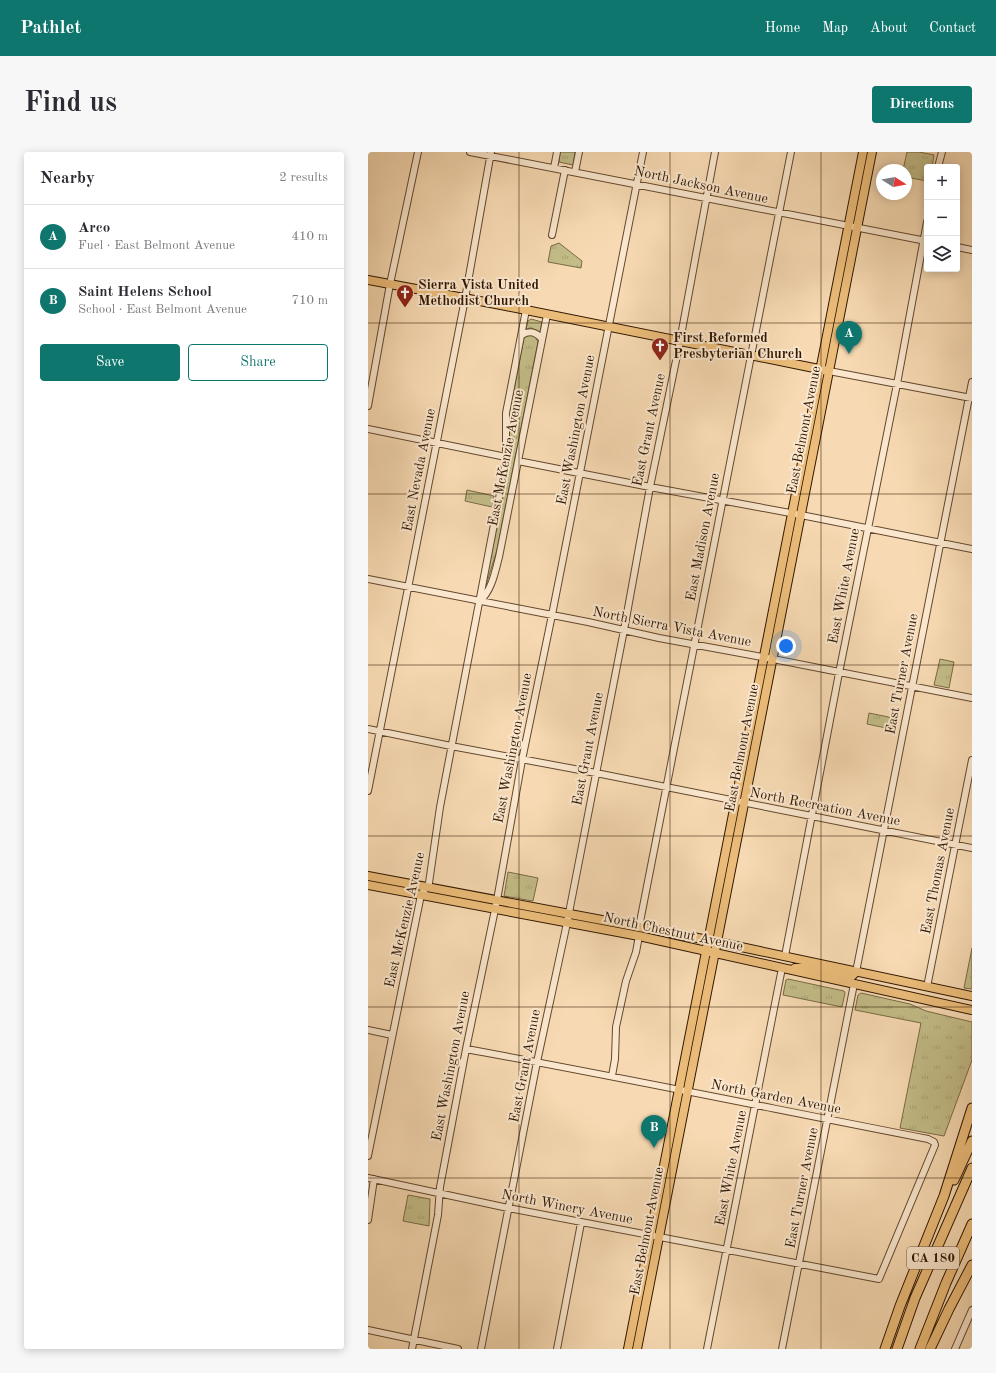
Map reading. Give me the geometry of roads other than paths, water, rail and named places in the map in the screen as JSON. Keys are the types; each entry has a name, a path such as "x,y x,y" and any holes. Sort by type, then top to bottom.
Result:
{"highway":[{"path":"885,1349 900,1306 944,1196 972,1108"},
{"path":"931,1230 972,1141"},
{"name":"CA 180","path":"897,1349 915,1298 972,1168"},
{"name":"CA 180","path":"920,1349 946,1283 972,1224"},
{"path":"930,1349 972,1256"},
{"path":"949,1309 972,1265"}],"main road":[{"name":"East Belmont Avenue","path":"628,1349 863,152"},
{"name":"East Belmont Avenue","path":"637,1349 872,152"},
{"path":"368,280 547,314 829,371"},
{"name":"North Chestnut Avenue","path":"368,876 785,956 972,996"},
{"name":"North Chestnut Avenue","path":"368,885 639,936 972,1010"},
{"path":"782,968 806,968 846,976 852,976 856,972"}],"street":[{"path":"368,406 390,284 418,152"},
{"name":"North Jackson Avenue","path":"470,152 491,154 554,168 924,241"},
{"path":"554,168 557,152"},
{"path":"575,172 579,152"},
{"name":"East Washington Avenue","path":"412,1349 438,1216 440,1187 466,1049 495,909 522,760 643,152"},
{"name":"East Grant Avenue","path":"481,1349 537,1062 567,923 624,630 650,487 680,341 715,152"},
{"name":"East Madison Avenue","path":"639,927 791,152"},
{"path":"939,164 942,152"},
{"name":"East Nevada Avenue","path":"368,792 465,299 491,154"},
{"path":"552,235 565,170"},
{"name":"East White Avenue","path":"785,956 839,673 924,246"},
{"path":"960,248 972,250"},
{"name":"East McKenzie Avenue","path":"368,1156 421,895 428,883 431,869 440,807 504,472 506,457 506,413 526,310"},
{"name":"East McKenzie Avenue","path":"480,601 486,595 491,585 499,557 547,314"},
{"path":"522,335 529,332 536,333 542,339"},
{"path":"829,371 970,398"},
{"name":"East Turner Avenue","path":"856,972 972,382"},
{"path":"368,429 506,457"},
{"path":"518,461 972,549"},
{"name":"North Sierra Vista Avenue","path":"368,579 972,698"},
{"name":"North Recreation Avenue","path":"368,729 972,848"},
{"name":"East Thomas Avenue","path":"927,987 972,760"},
{"path":"612,1076 615,1059 616,1027 626,981 636,952 639,936"},
{"name":"East White Avenue","path":"707,1349 782,968"},
{"name":"East Turner Avenue","path":"782,1349 854,984"},
{"path":"368,1030 392,1035"},
{"name":"North Garden Avenue","path":"466,1049 612,1076 928,1139 934,1142 934,1148 879,1279"},
{"path":"368,1220 371,1179"},
{"name":"North Winery Avenue","path":"371,1179 581,1223 879,1279"},
{"path":"557,1349 581,1223"},
{"path":"955,1349 972,1310"},
{"path":"368,1330 458,1349"}],"place":[{"name":"Sierra Vista United Methodist Church","path":"405,308"},
{"name":"Arco","path":"849,354"},
{"name":"First Reformed Presbyterian Church","path":"660,361"},
{"name":"Saint Helens School","path":"654,1148"}]}
